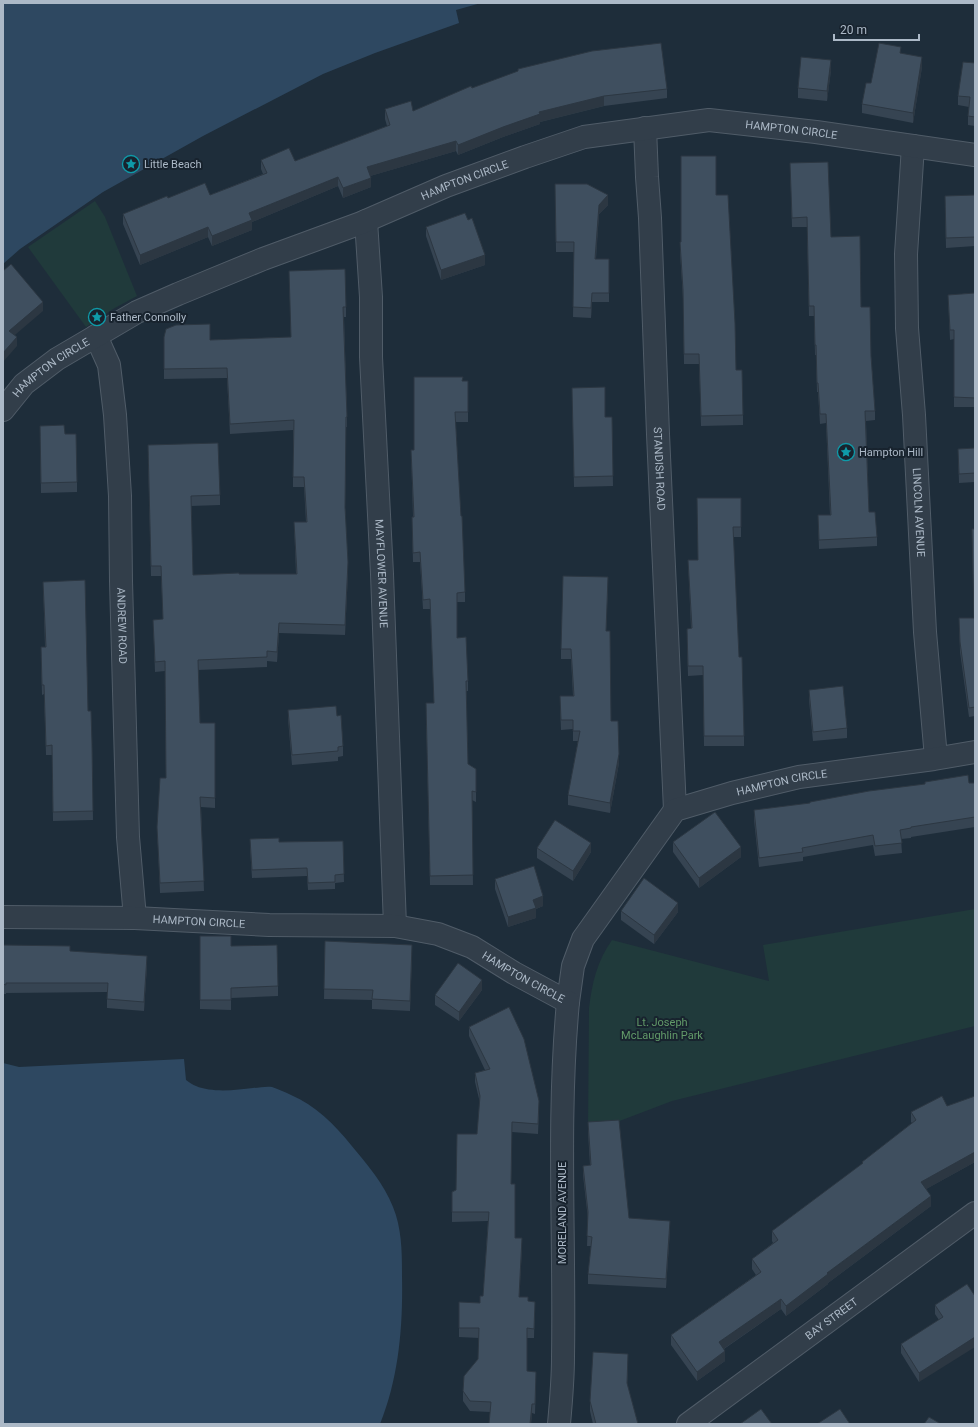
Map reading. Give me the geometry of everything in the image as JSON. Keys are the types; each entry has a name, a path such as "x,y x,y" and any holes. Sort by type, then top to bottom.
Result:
{"street":[{"name":"HAMPTON CIRCLE","path":"3,410 24,384 57,359 137,312 263,259 366,221 446,186 584,137 710,120 816,132 975,155"},
{"name":"STANDISH ROAD","path":"645,128 675,810"},
{"name":"LINCOLN AVENUE","path":"913,146 906,254 907,328 914,415 924,632 936,758"},
{"name":"MAYFLOWER AVENUE","path":"366,221 382,574 395,926"},
{"name":"ANDREW ROAD","path":"96,336 109,365 120,496 128,830 135,918"},
{"name":"HAMPTON CIRCLE","path":"3,917 135,918 269,926 395,926 438,934 472,947 514,973 568,1002 572,966 583,939 675,810 732,793 799,777 975,752"},
{"name":"MORELAND AVENUE","path":"559,1424 563,1359 562,1213 565,1036 568,1002"},
{"name":"BAY STREET","path":"688,1424 975,1213"}],"green space":[{"path":"95,201 105,217 137,296 113,309 86,327 28,247"},
{"name":"Lt. Joseph McLaughlin Park","path":"975,909 975,1026 672,1101 588,1133 589,1008 596,972 602,956 612,940 769,981 763,945"}],"water":[{"path":"3,3 481,3 456,10 459,23 375,53 323,74 203,136 103,192 20,249 3,264"},
{"path":"184,1059 186,1080 196,1086 209,1090 240,1090 272,1087 308,1104 324,1116 345,1138 369,1167 385,1190 396,1215 400,1232 402,1259 402,1314 396,1370 392,1388 380,1424 3,1424 3,1063 19,1067"}],"building":[{"path":"661,43 667,89 604,96 539,112 540,114 458,145 456,141 367,167 371,178 343,188 338,177 249,213 252,220 212,236 208,227 140,255 123,214 167,196 168,198 205,183 210,195 267,173 261,160 289,148 295,161 390,125 385,109 411,101 413,111 471,86 472,88 518,71 518,69 592,51"},
{"path":"879,43 901,47 900,53 922,57 913,113 862,104 866,83 871,83"},
{"path":"801,57 831,60 827,91 798,88"},
{"path":"963,62 975,63 975,117 968,116 970,97 958,96"},
{"path":"681,156 716,156 716,195 728,195 736,370 742,370 743,415 701,416 699,354 684,354 683,290 680,242"},
{"path":"828,162 831,237 860,236 861,307 870,307 871,356 875,411 865,411 869,512 875,512 877,537 819,540 818,515 831,515 826,414 820,414 817,383 814,306 809,306 807,217 792,218 790,163"},
{"path":"555,184 587,184 608,195 599,205 595,259 609,259 609,293 592,293 591,308 573,307 574,242 556,242"},
{"path":"975,195 975,237 946,238 945,196"},
{"path":"465,213 468,220 472,218 485,255 441,270 426,227"},
{"path":"11,264 43,302 9,331 17,337 3,353 3,271"},
{"path":"345,269 346,307 343,307 347,417 345,507 348,562 345,625 279,623 277,652 267,651 267,657 198,660 200,723 215,723 215,798 200,797 204,881 160,883 157,827 160,778 166,778 165,661 155,662 153,620 163,619 161,566 151,566 148,445 218,443 220,495 191,496 193,575 239,573 297,574 294,522 307,522 304,477 293,477 294,420 230,424 227,368 164,369 164,337 166,329 176,325 210,324 210,340 291,337 289,271"},
{"path":"975,293 975,398 954,397 954,330 950,330 948,295"},
{"path":"414,377 463,377 462,381 468,381 468,412 455,412 462,516 465,592 457,593 457,638 466,637 468,681 466,681 468,764 476,769 476,792 472,791 473,875 430,876 426,703 434,703 430,599 423,600 420,552 413,553 412,517 414,517 411,450 414,450"},
{"path":"605,387 605,417 612,417 613,476 574,477 572,388"},
{"path":"64,425 65,434 76,434 77,482 41,483 40,426"},
{"path":"975,448 975,473 959,474 958,449"},
{"path":"697,498 741,498 741,527 733,527 739,657 742,657 744,736 704,736 703,666 688,666 687,629 692,628 688,560 698,560"},
{"path":"972,529 975,529 975,707 969,708 960,642 959,618 974,618"},
{"path":"563,576 608,577 606,631 610,631 611,721 618,721 619,754 610,803 568,795 580,731 573,731 573,720 561,720 560,696 574,696 571,649 561,649"},
{"path":"85,580 88,711 91,711 93,811 53,812 52,745 46,746 44,685 42,685 41,647 46,647 43,582"},
{"path":"843,686 847,728 813,732 809,690"},
{"path":"336,706 337,716 341,715 343,746 338,747 338,751 292,755 288,710"},
{"path":"968,775 969,783 975,783 975,817 900,830 902,843 875,846 873,835 802,848 803,852 759,858 754,810 810,803 869,791 925,784 925,782"},
{"path":"715,812 741,847 699,878 673,842"},
{"path":"555,820 591,843 573,871 537,848"},
{"path":"279,838 279,842 343,841 344,874 335,875 335,882 308,883 307,868 252,870 250,839"},
{"path":"534,866 543,896 533,900 536,908 508,917 495,879"},
{"path":"644,878 678,903 654,935 621,911"},
{"path":"200,936 231,936 231,946 277,945 278,986 231,988 231,1000 200,1000"},
{"path":"325,941 412,945 410,1001 372,999 373,990 324,989"},
{"path":"3,945 70,946 70,951 147,956 144,1002 107,999 108,983 3,984"},
{"path":"458,963 482,980 459,1012 435,995"},
{"path":"509,1007 524,1039 539,1101 538,1124 512,1122 511,1184 515,1184 515,1238 522,1238 519,1297 528,1297 528,1301 535,1302 534,1329 527,1328 527,1371 536,1372 535,1404 532,1404 530,1424 489,1424 491,1402 470,1401 463,1391 464,1376 478,1359 479,1328 459,1328 459,1302 480,1303 480,1296 483,1296 489,1212 452,1212 452,1192 456,1190 457,1134 477,1134 480,1096 475,1073 490,1069 469,1027"},
{"path":"942,1096 947,1106 975,1096 975,1152 921,1182 931,1196 827,1273 828,1274 786,1306 781,1299 719,1342 725,1351 697,1372 671,1335 761,1272 752,1259 778,1240 772,1231 863,1163 862,1162 916,1120 911,1112"},
{"path":"619,1120 629,1218 670,1221 666,1279 588,1274 592,1237 587,1236 588,1212 583,1166 591,1165 588,1122"},
{"path":"967,1284 975,1296 975,1337 919,1373 901,1344 943,1317 935,1305"},
{"path":"593,1352 628,1354 627,1383 638,1424 596,1424 590,1401"},
{"path":"761,1409 772,1424 740,1424"},
{"path":"840,1409 850,1424 817,1424"},
{"path":"929,1417 941,1424 924,1424"}],"place":[{"name":"Little Beach","path":"131,164"},
{"name":"Father Connolly","path":"97,317"},
{"name":"Hampton Hill","path":"846,452"}]}
